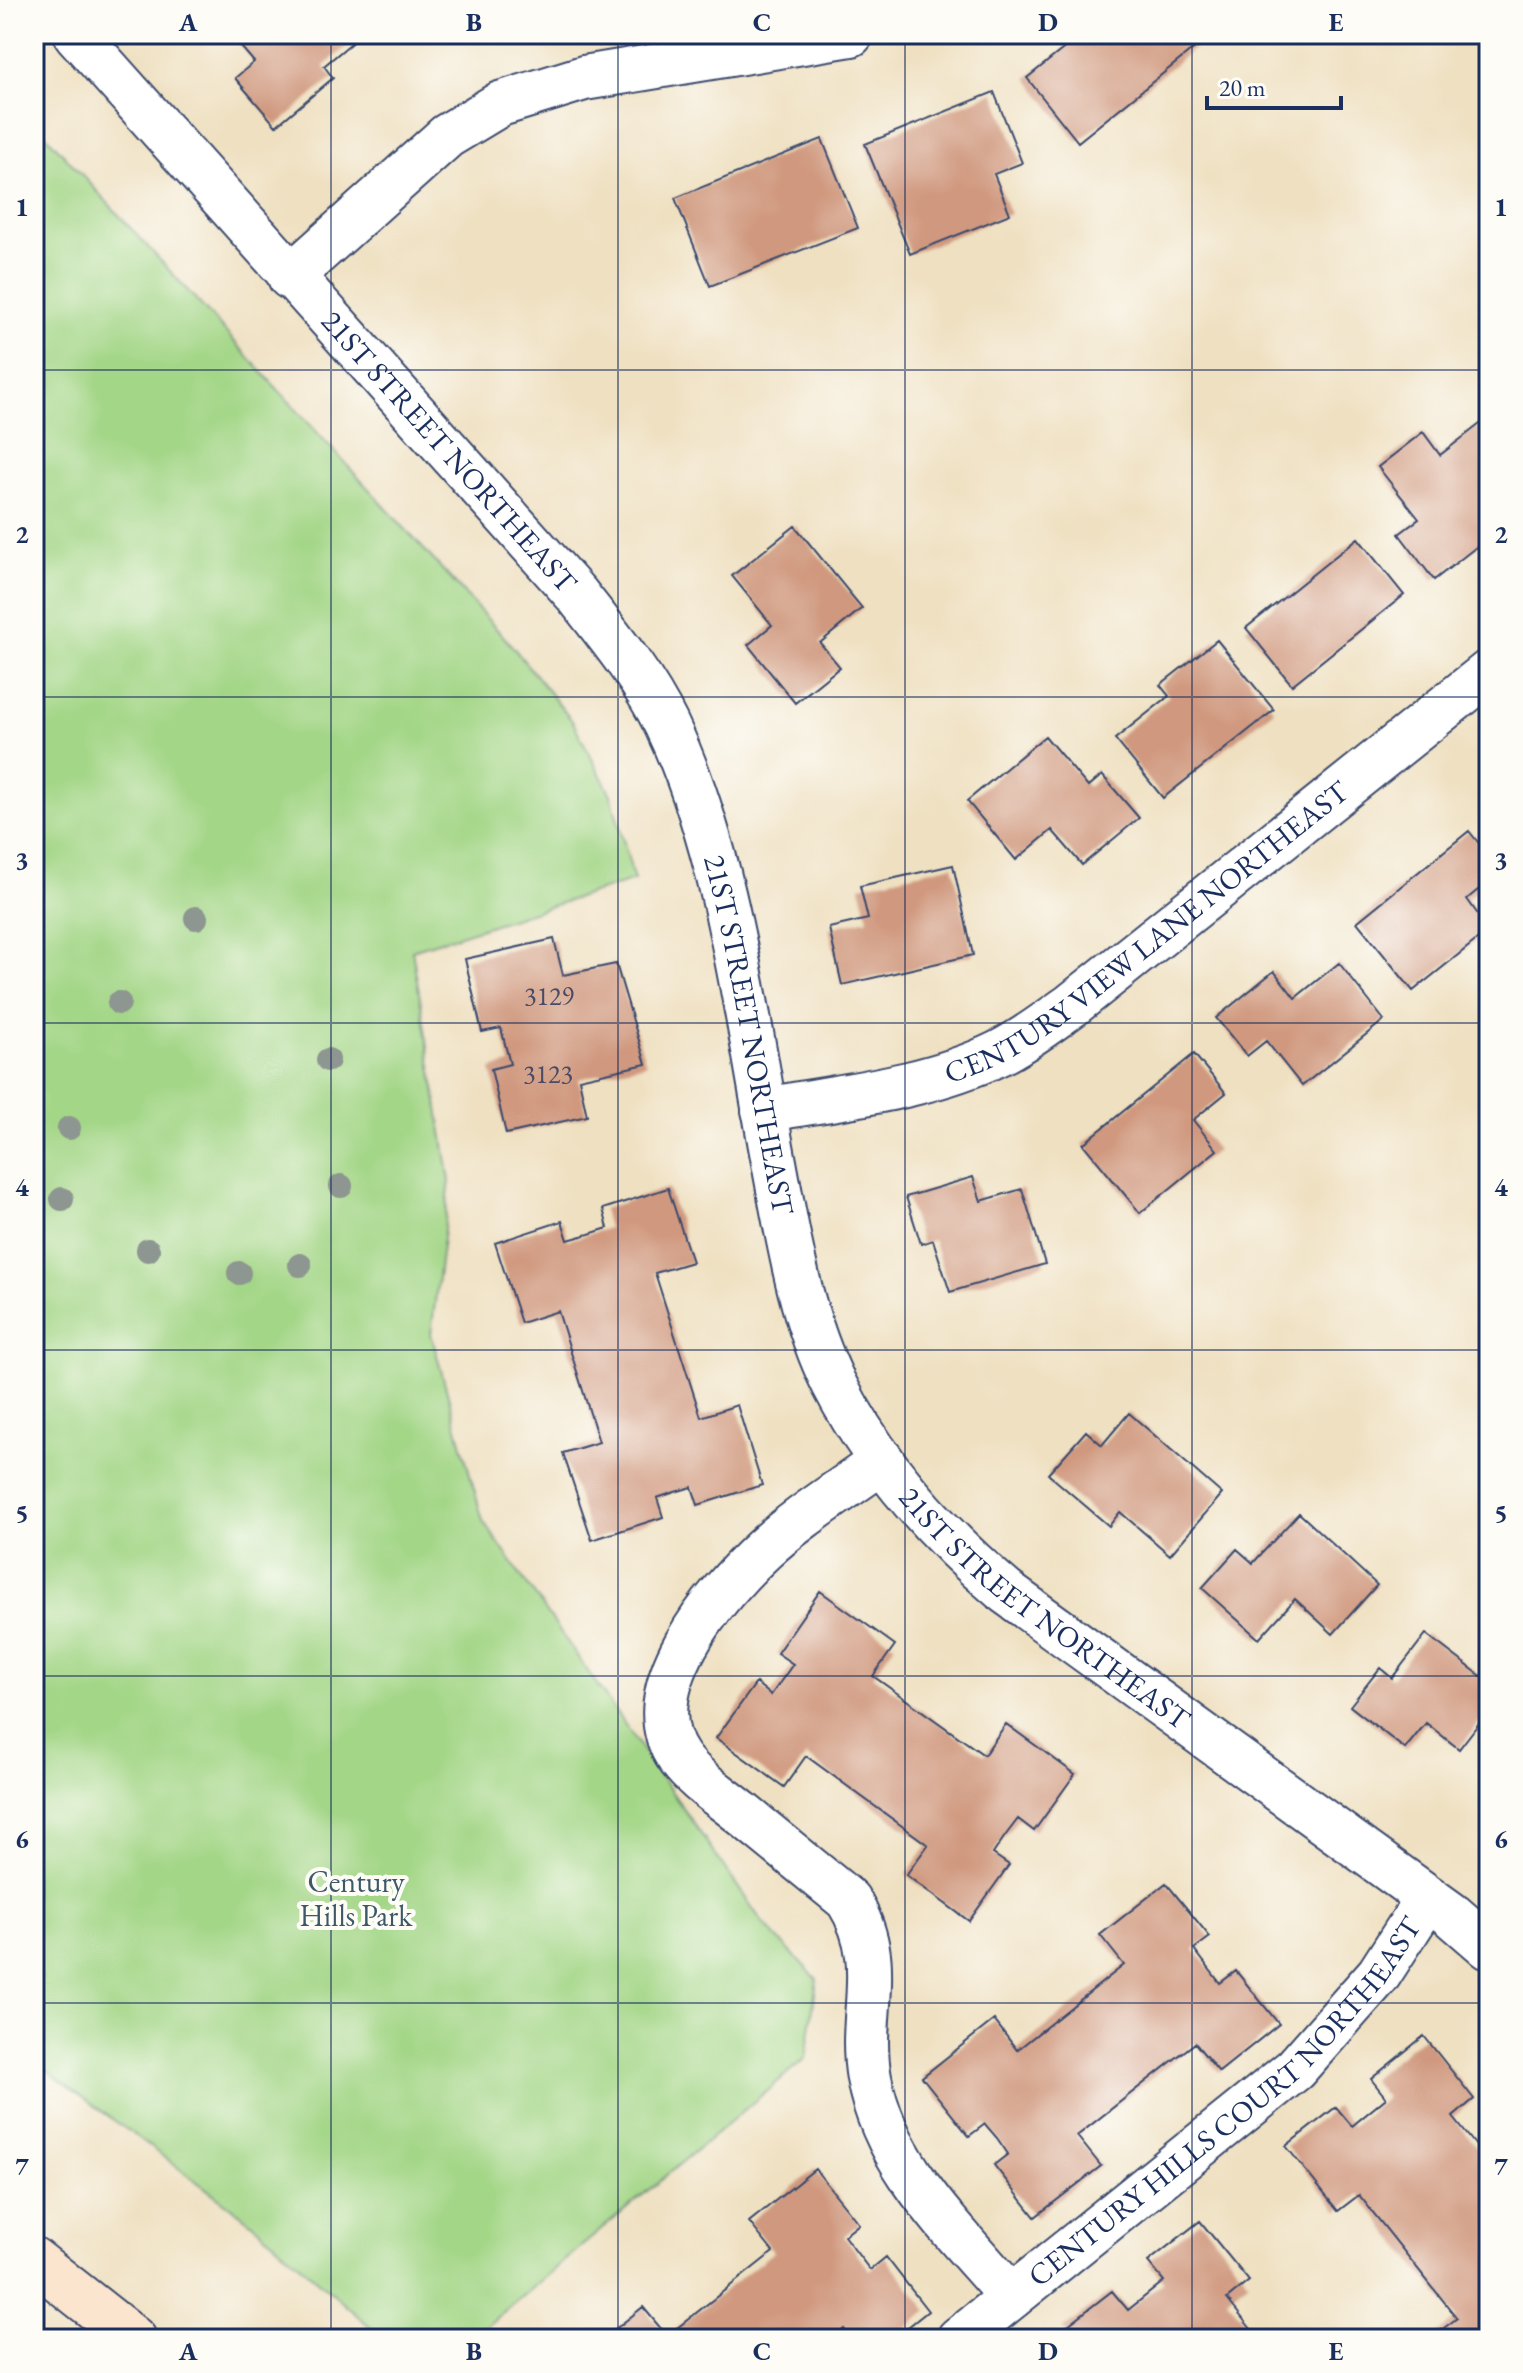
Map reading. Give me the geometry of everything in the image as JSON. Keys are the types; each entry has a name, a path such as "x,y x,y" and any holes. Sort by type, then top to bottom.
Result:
{"main road":[{"path":"34,2260 134,2339"}],"street":[{"name":"21ST STREET NORTHEAST","path":"76,34 577,595 624,655 665,722 689,779 715,862 797,1284 834,1383 882,1461 941,1533 1006,1592 1428,1898 1489,1947"},
{"path":"290,277 447,136 500,104 584,78 851,34"},
{"name":"CENTURY VIEW LANE NORTHEAST","path":"764,1110 891,1087 966,1066 1021,1041 1072,1005 1489,672"},
{"name":"CENTURY HILLS COURT NORTHEAST","path":"882,1461 794,1525 733,1580 699,1625 671,1674 664,1710 668,1734 679,1757 700,1781 848,1900 861,1920 868,1944 871,1985 867,2015 868,2075 877,2113 888,2140 918,2186 1011,2297"},
{"name":"CENTURY HILLS COURT NORTHEAST","path":"959,2339 1316,2050 1379,1974 1428,1898"}],"green space":[{"name":"Century Hills Park","path":"34,122 512,646 573,722 611,795 634,880 412,950 450,1181 431,1334 483,1521 763,1923 817,1979 806,2058 471,2339 384,2339 250,2221 34,2061"}],"building":[{"path":"230,34 362,34 324,66 333,78 276,126 235,78 254,62"},
{"path":"1082,34 1188,34 1197,46 1078,142 1027,78"},
{"path":"994,92 1022,163 994,174 1010,214 910,254 865,144"},
{"path":"822,139 858,228 710,286 675,198"},
{"path":"1489,417 1489,537 1434,580 1399,534 1419,519 1378,467 1423,432 1440,455"},
{"path":"795,526 862,608 820,643 840,667 795,703 748,645 772,625 732,576"},
{"path":"1358,538 1404,595 1292,685 1246,628"},
{"path":"1217,640 1274,710 1163,798 1115,739 1169,696 1160,685"},
{"path":"1045,736 1088,787 1102,775 1139,818 1082,865 1052,830 1016,860 967,801"},
{"path":"1469,831 1489,856 1489,881 1467,899 1489,930 1413,991 1357,922"},
{"path":"953,865 973,955 842,985 829,928 868,919 860,886"},
{"path":"554,939 563,975 616,964 646,1064 579,1079 587,1116 506,1134 491,1069 510,1064 501,1028 482,1032 465,959"},
{"path":"1339,963 1384,1020 1302,1086 1266,1041 1247,1056 1216,1018 1274,971 1295,998"},
{"path":"1194,1054 1226,1093 1193,1120 1217,1150 1140,1213 1083,1144"},
{"path":"973,1177 981,1201 1022,1189 1045,1264 950,1292 933,1240 921,1244 906,1197"},
{"path":"668,1188 692,1262 655,1273 701,1417 737,1405 762,1485 698,1505 692,1487 675,1492 657,1498 663,1517 592,1540 563,1453 599,1442 558,1311 521,1323 495,1243 562,1221 568,1240 608,1228 603,1209"},
{"path":"1129,1413 1222,1494 1170,1555 1120,1512 1109,1526 1048,1474 1086,1431 1102,1445"},
{"path":"1299,1513 1377,1585 1333,1634 1295,1599 1259,1639 1202,1588 1237,1549 1253,1563"},
{"path":"820,1591 895,1645 873,1676 984,1755 1006,1724 1075,1774 1034,1831 1018,1819 1005,1836 993,1854 1009,1865 969,1921 906,1875 928,1845 806,1756 784,1787 716,1738 756,1683 771,1695 793,1664 777,1653"},
{"path":"1426,1634 1489,1682 1489,1710 1459,1749 1426,1723 1405,1749 1350,1706 1380,1668 1392,1678"},
{"path":"1166,1883 1210,1937 1194,1949 1220,1983 1236,1971 1279,2024 1219,2072 1195,2043 1077,2136 1101,2166 1035,2217 994,2165 1008,2154 997,2138 985,2124 969,2136 922,2077 994,2020 1017,2050 1124,1965 1100,1935"},
{"path":"1424,2036 1474,2099 1453,2117 1489,2162 1489,2339 1441,2339 1436,2334 1457,2318 1359,2195 1338,2211 1286,2146 1336,2107 1352,2126 1386,2098 1371,2079"},
{"path":"815,2169 859,2224 844,2236 870,2270 886,2257 928,2311 893,2339 852,2339 844,2329 832,2339 603,2339 643,2307 667,2336 773,2252 749,2222"},
{"path":"1200,2221 1249,2281 1227,2299 1259,2339 1071,2339 1063,2329 1112,2291 1128,2310 1164,2281 1148,2262"}]}
